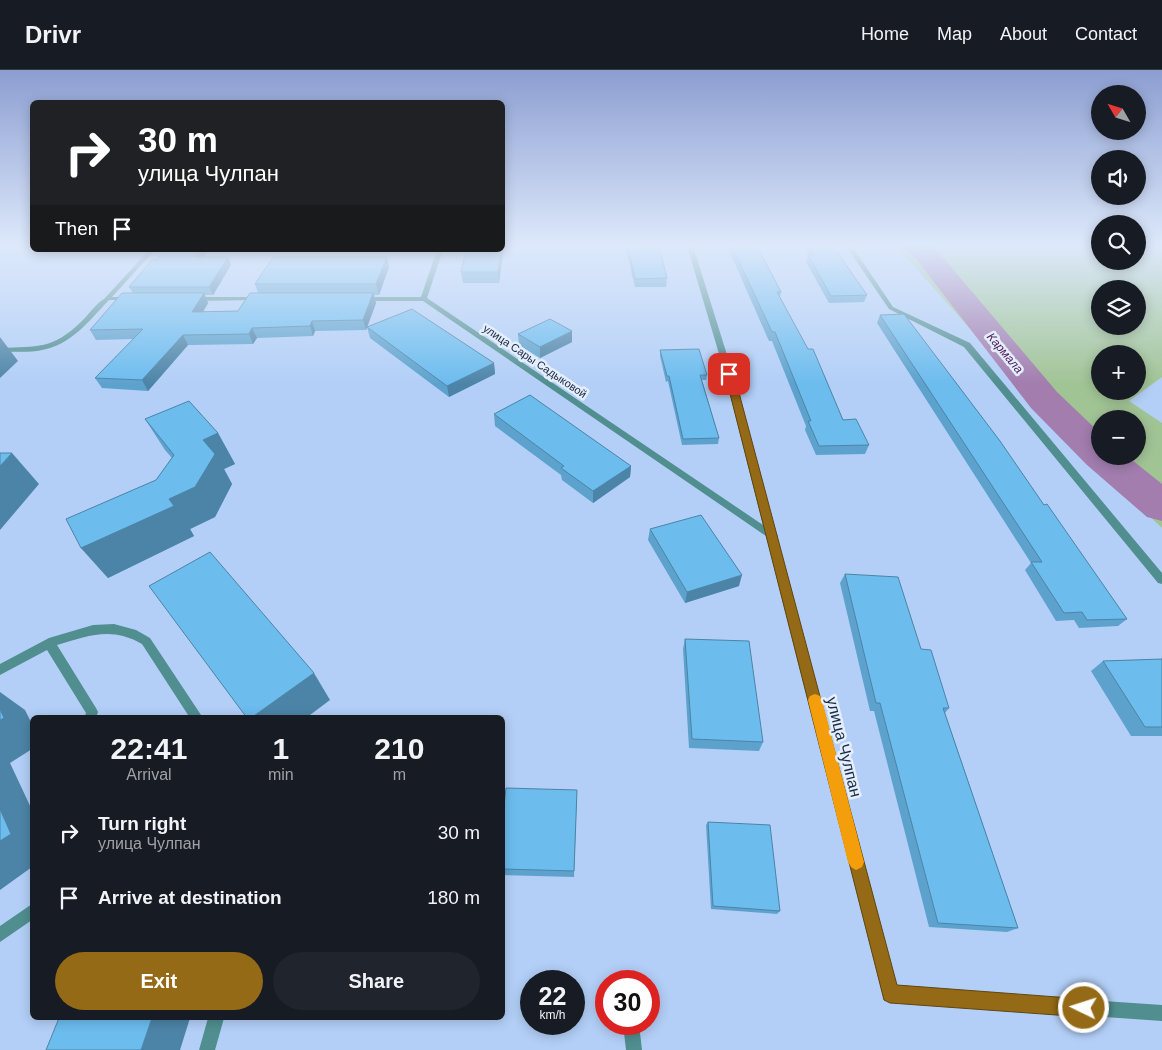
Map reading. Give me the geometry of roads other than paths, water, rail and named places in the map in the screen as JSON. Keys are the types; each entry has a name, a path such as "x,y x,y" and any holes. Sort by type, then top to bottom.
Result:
{"street":[{"path":"0,350 42,348 57,343 67,337 114,292"},
{"path":"354,299 424,299 426,292"},
{"name":"улица Чулпан","path":"704,292 729,374 773,536 890,994 1162,1013"},
{"path":"880,292 891,308 967,345 1162,580"},
{"path":"107,299 136,299"},
{"path":"186,299 265,299"},
{"name":"улица Сары Садыковой","path":"424,299 773,536"},
{"path":"0,670 49,642 92,630 114,630 132,633 146,641 195,715"},
{"path":"49,642 92,712 91,715"},
{"path":"0,935 30,912"},
{"path":"207,1050 215,1020"},
{"path":"632,1035 634,1050"}],"waterway":[{"name":"Кармала","path":"956,292 1044,400 1091,446"},
{"name":"Кармала","path":"1112,465 1162,506"}]}
